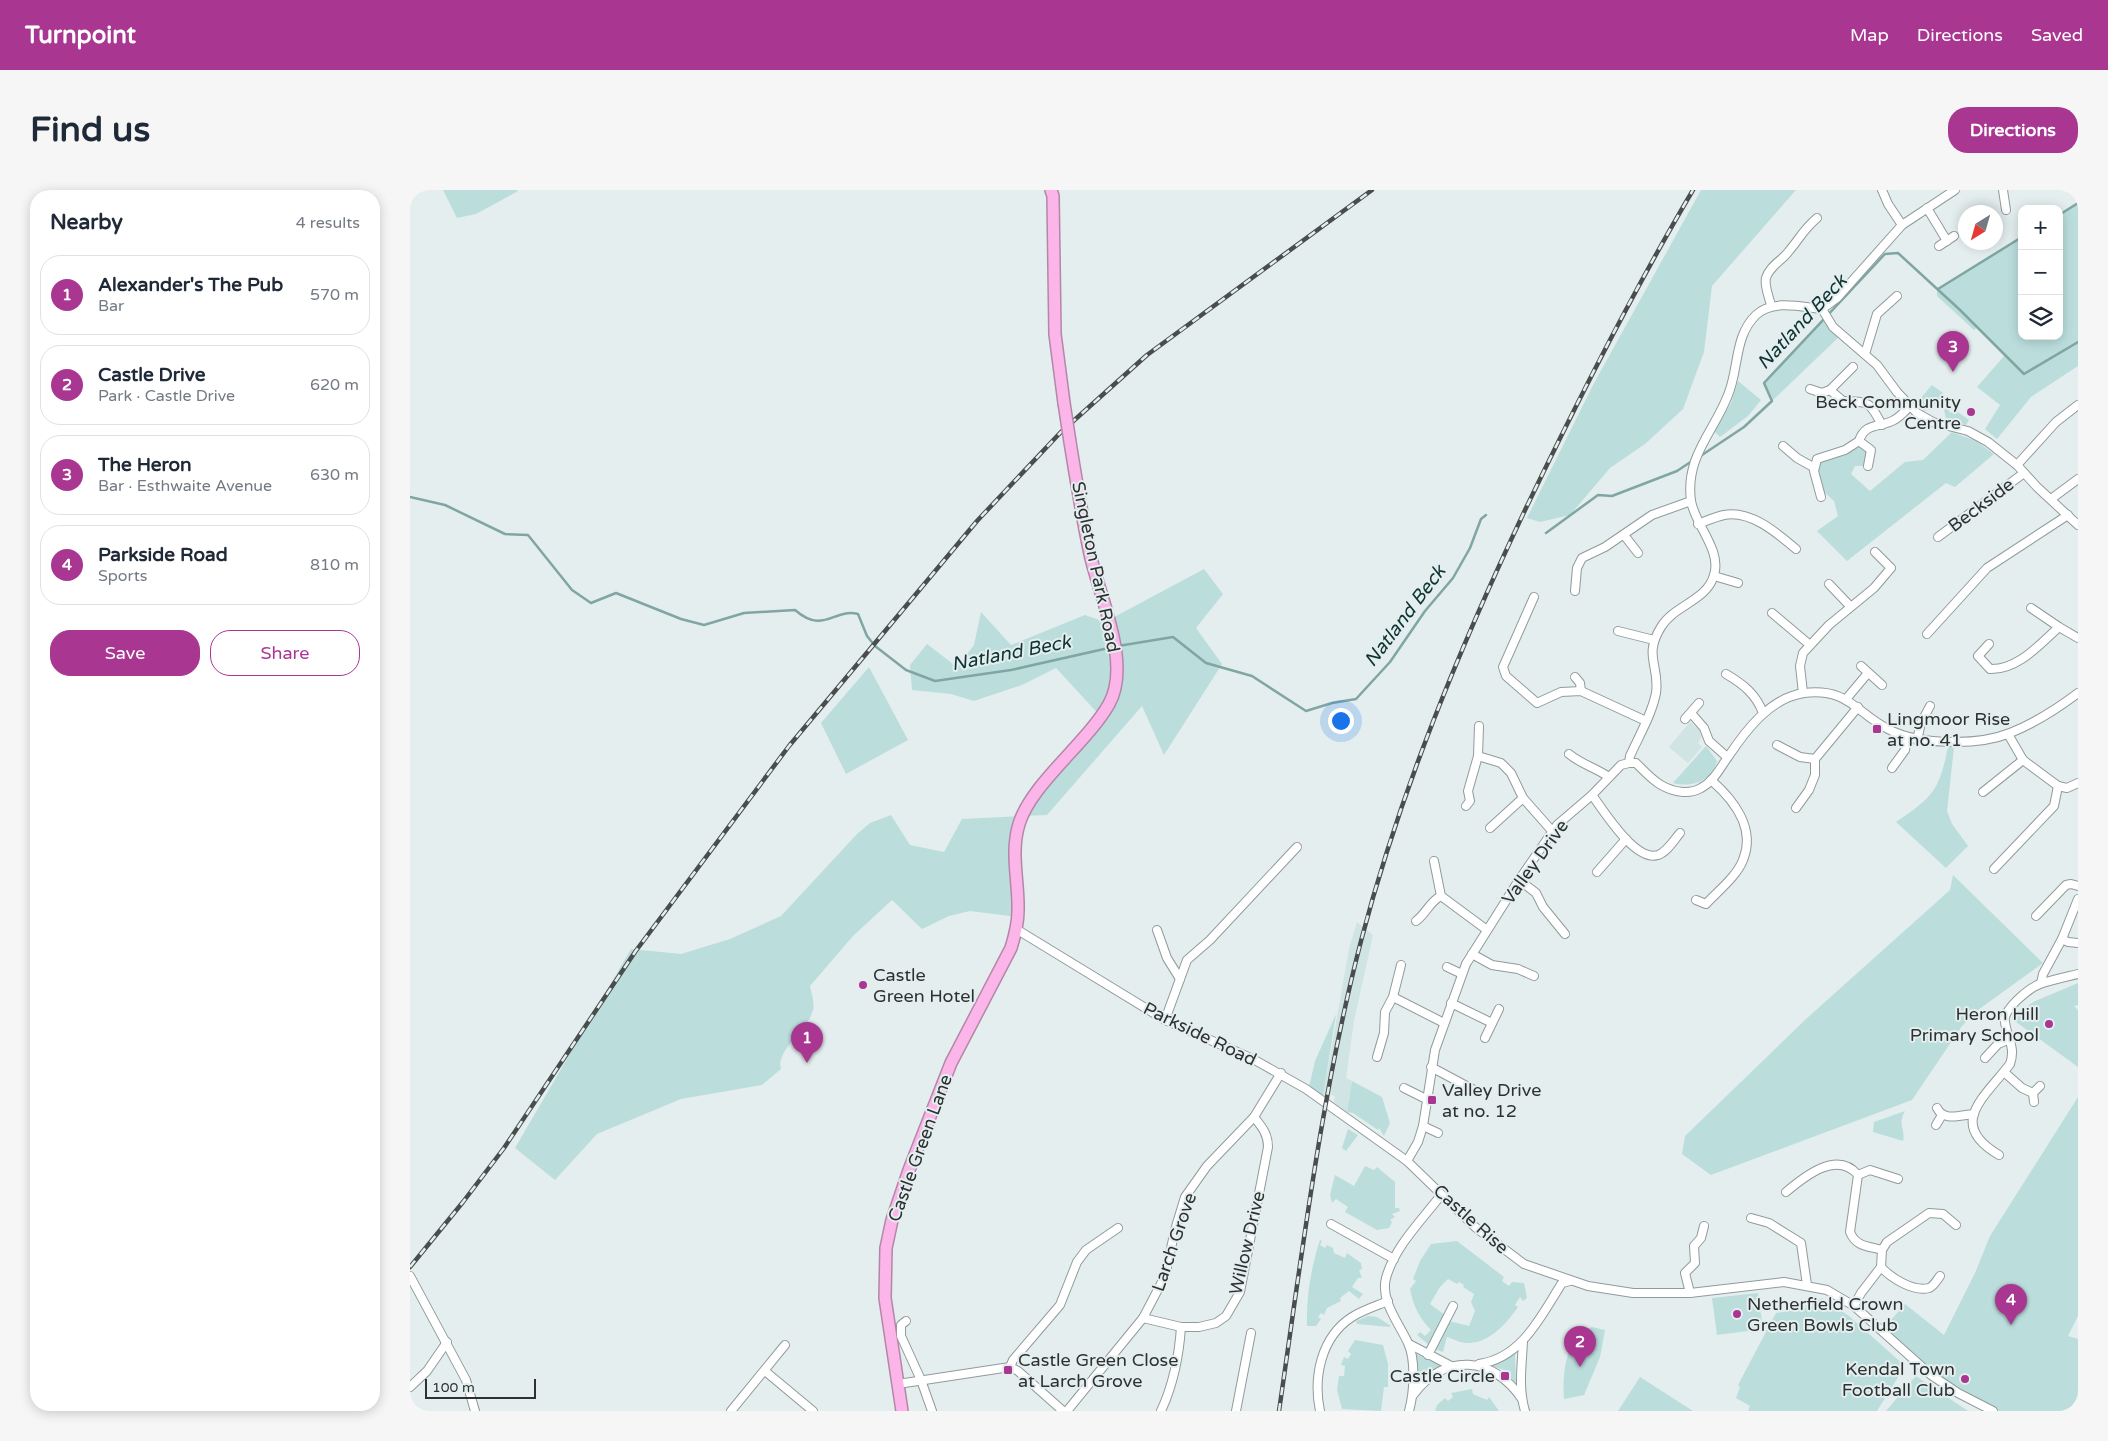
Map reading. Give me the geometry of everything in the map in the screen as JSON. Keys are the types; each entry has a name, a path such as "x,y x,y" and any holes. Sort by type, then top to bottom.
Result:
{"highway":[{"name":"Singleton Park Road","path":"1016,929 1018,910 1015,852 1016,835 1022,816 1042,787 1100,718 1110,701 1116,680 1114,641 1095,578 1064,403 1055,334 1053,196 1051,190"},
{"name":"Castle Green Lane","path":"902,1411 885,1298 886,1248 892,1220 909,1170 951,1063 1001,967 1016,929"}],"street":[{"path":"1882,190 1888,204 1902,226"},
{"path":"1823,311 1902,226 1955,190"},
{"path":"2003,190 2006,210"},
{"path":"1927,208 1943,243 1954,236"},
{"path":"1770,305 1766,285 1769,273 1777,262 1789,252 1803,230 1817,218"},
{"path":"1865,354 1878,314 1896,296"},
{"path":"1823,311 1770,305 1756,314 1743,332 1729,394 1699,447 1694,467 1691,500 1698,524 1714,558 1714,576 1702,594 1668,618 1654,640 1652,659 1656,692 1646,721 1630,756 1629,763 1636,763 1662,786 1677,791 1695,791 1711,780 1763,713 1785,700 1803,694 1819,693 1847,698 1886,728 1907,738 1952,741 1985,739 2008,734 2038,720 2078,693"},
{"path":"1823,311 1829,321 1846,340 1878,365 1910,407 1933,422 1979,436 2016,465 2078,525"},
{"path":"1810,389 1822,393 1830,390 1853,367"},
{"path":"1830,390 1843,401 1862,400 1873,407 1882,425"},
{"path":"2016,465 2056,422 2078,405"},
{"path":"1820,497 1815,483 1813,467 1817,459 1832,452 1845,450 1859,441 1862,433 1870,426 1882,425 1896,420 1910,407"},
{"path":"1859,441 1871,450 1868,466"},
{"path":"1783,446 1797,458 1813,467"},
{"name":"Beckside","path":"1938,537 2024,473"},
{"path":"2051,500 2078,479"},
{"path":"1576,592 1577,568 1582,558 1624,535 1652,515 1691,500"},
{"path":"1698,524 1725,515 1739,516 1759,522 1793,546 1785,550"},
{"path":"1927,634 1986,568 2068,515"},
{"path":"1624,535 1638,553"},
{"path":"1803,694 1800,666 1804,653 1850,606 1874,588 1891,568 1875,552"},
{"path":"1714,576 1738,583"},
{"path":"1829,584 1850,606"},
{"path":"1534,597 1503,667 1506,676 1537,703 1561,692 1580,691 1646,721"},
{"path":"2031,608 2059,628 2078,638"},
{"path":"1772,613 1810,645"},
{"path":"1989,644 1978,656 1990,669 2001,669 2021,660 2059,628"},
{"path":"1618,631 1654,640"},
{"path":"1861,666 1882,685"},
{"path":"1847,698 1868,673"},
{"path":"1726,674 1749,690 1758,700 1763,713"},
{"path":"1574,677 1580,683 1580,691"},
{"path":"1699,703 1688,716 1704,728 1709,742 1728,757"},
{"path":"1917,740 1921,723 1930,706"},
{"path":"1796,808 1809,790 1815,775 1815,759 1858,707"},
{"path":"1466,806 1470,801 1468,791 1478,756 1479,726"},
{"path":"2008,734 2023,760 2058,786 2066,788 2078,783"},
{"path":"1892,768 1905,750 1907,738"},
{"path":"1778,746 1800,757 1815,759"},
{"path":"1569,754 1579,762 1609,777"},
{"path":"1478,756 1501,762 1511,773 1523,798 1553,832"},
{"path":"1983,792 2023,760"},
{"name":"Valley Drive","path":"1407,1162 1418,1142 1423,1126 1431,1067 1444,1023 1462,974 1472,954 1519,880 1553,832 1592,796 1621,765 1629,763"},
{"path":"1696,900 1706,904 1743,861 1748,845 1742,815 1711,780"},
{"path":"1994,869 2054,806 2058,786"},
{"path":"1592,796 1626,840 1644,855 1657,855 1680,834"},
{"path":"1490,828 1523,798"},
{"path":"1597,872 1626,840"},
{"path":"1165,1020 1187,960 1210,940 1297,847"},
{"path":"1434,861 1441,896 1487,930"},
{"path":"1519,880 1536,893 1542,907 1566,934"},
{"path":"2036,916 2066,885 2078,886"},
{"path":"1416,921 1422,916 1429,904 1441,896"},
{"path":"2041,983 2043,974 2062,939 2078,899"},
{"name":"Parkside Road","path":"1016,929 1165,1020 1281,1073 1382,1141"},
{"path":"1156,930 1167,958 1180,978"},
{"path":"2062,939 2078,943"},
{"path":"1472,954 1492,965 1518,969 1534,976"},
{"path":"1377,1057 1382,1044 1385,1012 1393,997 1401,965"},
{"path":"1447,967 1462,974"},
{"path":"1999,1155 1979,1142 1972,1125 1974,1114 1980,1102 2004,1072 2013,1056 2004,1022 2007,1011 2025,993 2041,983 2078,974"},
{"path":"1393,997 1444,1023"},
{"path":"1451,1003 1492,1023"},
{"path":"1484,1038 1498,1009"},
{"path":"1985,1058 1998,1044 2010,1039"},
{"path":"1431,1067 1474,1090"},
{"path":"2004,1072 2034,1097 2040,1086"},
{"name":"Larch Grove","path":"1010,1367 1018,1371 1065,1411 1143,1318 1166,1276 1174,1230 1185,1198 1207,1166 1254,1117 1281,1073"},
{"path":"1404,1088 1428,1100"},
{"path":"1937,1108 1942,1115 1953,1117 1974,1114"},
{"path":"1936,1125 1942,1115"},
{"name":"Willow Drive","path":"1143,1318 1181,1327 1216,1323 1226,1316 1240,1292 1268,1147 1268,1138 1265,1131 1254,1117"},
{"path":"1423,1126 1438,1133"},
{"name":"Castle Rise","path":"1382,1141 1407,1162 1487,1238 1512,1256 1536,1269 1570,1281"},
{"path":"1786,1192 1803,1178 1835,1164 1844,1164 1858,1175"},
{"path":"1858,1175 1870,1170 1898,1179"},
{"path":"1858,1175 1850,1232 1853,1239 1860,1245 1882,1250"},
{"path":"1409,1411 1413,1395 1409,1344 1398,1325 1388,1301 1386,1280 1394,1259 1441,1195"},
{"path":"1854,1306 1861,1293 1881,1268 1882,1250 1887,1242 1929,1213 1944,1214 1956,1225"},
{"path":"1752,1218 1769,1223 1801,1243 1807,1285"},
{"path":"1331,1224 1394,1259"},
{"path":"1690,1293 1685,1273 1695,1263 1694,1246 1701,1238 1704,1226"},
{"path":"898,1384 1010,1367 1013,1360 1060,1306 1077,1262 1086,1250 1118,1228"},
{"path":"1881,1268 1893,1278 1914,1287 1926,1288 1932,1286 1940,1276"},
{"path":"410,1276 466,1380 475,1411"},
{"path":"1413,1395 1437,1372 1453,1367 1498,1359 1523,1340 1562,1283 1570,1281 1633,1293 1690,1293 1784,1282 1827,1290 1854,1306 1931,1375 1958,1393 1993,1411"},
{"path":"1320,1411 1317,1387 1319,1366 1329,1342 1351,1318 1388,1301"},
{"path":"1428,1355 1453,1306"},
{"path":"906,1321 901,1326 901,1336 921,1380 932,1411"},
{"path":"1161,1411 1170,1390 1179,1358 1181,1327"},
{"path":"1236,1411 1251,1332"},
{"path":"1523,1340 1520,1369 1522,1399 1525,1411"},
{"path":"410,1387 427,1371 447,1342"},
{"path":"1409,1344 1453,1367"},
{"path":"731,1411 785,1346"},
{"path":"1476,1364 1504,1378 1522,1399"},
{"path":"766,1371 813,1411"}],"shaded area":[{"path":"443,190 518,191 476,214 457,218"},
{"path":"1701,190 1796,190 1712,286 1704,352 1683,409 1645,444 1610,468 1570,515 1540,522 1527,518 1593,385"},
{"path":"2078,203 2078,366 2031,397 1997,439 1985,429 2000,405 1977,387 2005,355 1977,327 1974,330 1937,296 1937,290 2018,239 2018,340 2063,340 2063,212"},
{"path":"1827,317 1841,335 1772,401 1764,383"},
{"path":"1738,381 1761,400 1748,416 1720,437 1714,431 1731,403"},
{"path":"1932,385 1943,393 1931,409 1924,411 1919,407 1919,400"},
{"path":"1947,406 1950,413 1955,410 1969,420 1966,425 1946,418 1944,410"},
{"path":"1952,432 1976,441 1994,454 1955,487 1946,483 1847,561 1817,531 1838,516 1834,501 1822,490 1818,479 1817,459 1859,441 1871,450 1868,466 1855,466 1851,474 1870,491 1905,462 1923,460"},
{"path":"1204,569 1223,594 1196,628 1222,664 1164,755 1142,706 1047,815 1022,816 1103,719 1056,668 1022,685 974,701 951,694 912,690 910,665 927,644 957,667 974,645 981,612 1011,645 1085,615 1105,622"},
{"path":"869,667 908,740 846,774 821,723"},
{"path":"1690,722 1700,731 1701,737 1698,743 1702,747 1688,763 1669,747"},
{"path":"1706,746 1717,761 1711,774 1694,784 1673,783"},
{"path":"1948,747 1954,747 1947,811 1952,824 1968,846 1946,868 1896,822 1918,806 1932,792 1941,774"},
{"path":"891,815 910,845 944,852 962,819 1022,816 1018,917 970,911 949,916 922,929 892,900 853,936 810,986 814,1004 810,1017 782,1057 781,1069 762,1085 681,1099 597,1134 555,1180 515,1148 631,949 681,954 730,939 781,916 857,834 870,823"},
{"path":"1953,875 2043,963 1978,1010 1962,1026 1912,1100 1711,1175 1682,1154 1685,1136 1806,1019 1950,890"},
{"path":"1357,922 1373,935 1354,1021 1346,1078 1352,1081 1347,1112 1334,1102 1335,1096 1326,1093 1325,1098 1323,1096 1349,949"},
{"name":"Heron Hill Primary School","path":"2078,983 2078,1005 2074,1006 2078,1010 2078,1067 2012,1019 2033,1002"},
{"path":"1336,1014 1323,1096 1309,1087 1315,1061"},
{"path":"1352,1081 1382,1097 1390,1123 1384,1136 1379,1128 1378,1130 1353,1113 1347,1112"},
{"path":"2078,1097 2078,1316 2068,1336 2078,1339 2078,1411 1997,1411 1939,1380 1882,1330 1905,1304 1944,1335 1975,1273 1990,1236"},
{"path":"1905,1111 1902,1120 1903,1141 1873,1132 1874,1122"},
{"path":"1348,1129 1358,1135 1346,1151 1342,1148"},
{"path":"1365,1166 1374,1170 1377,1167 1395,1182 1395,1208 1399,1208 1400,1211 1392,1214 1395,1217 1390,1220 1392,1222 1389,1228 1377,1230 1345,1212 1348,1207 1336,1199 1332,1203 1330,1195 1335,1175 1354,1186"},
{"path":"1320,1240 1322,1241 1320,1245 1325,1248 1327,1245 1333,1248 1334,1253 1345,1258 1347,1253 1361,1263 1362,1269 1359,1270 1362,1278 1358,1278 1352,1287 1363,1294 1359,1299 1349,1291 1340,1298 1341,1301 1327,1308 1324,1315 1321,1313 1318,1317 1321,1319 1316,1326 1307,1326 1310,1283"},
{"path":"1457,1241 1504,1277 1502,1281 1509,1286 1512,1282 1524,1283 1527,1298 1523,1301 1520,1297 1515,1305 1518,1307 1502,1326 1489,1337 1466,1343 1447,1337 1443,1352 1434,1349 1449,1321 1469,1326 1475,1311 1471,1302 1474,1294 1459,1282 1457,1284 1448,1279 1440,1287 1430,1304 1445,1315 1429,1345 1417,1335 1420,1332 1425,1336 1431,1330 1417,1311 1410,1289 1416,1281 1413,1279 1420,1261 1431,1244"},
{"name":"Netherfield Crown Green Bowls Club","path":"1758,1293 1763,1329 1717,1335 1712,1298"},
{"path":"1822,1298 1849,1316 1905,1366 1877,1411 1748,1411 1750,1406 1736,1398 1740,1387 1738,1385 1776,1313 1806,1308 1805,1306"},
{"path":"1368,1316 1377,1317 1391,1326 1357,1324 1356,1321"},
{"path":"1592,1327 1605,1330 1600,1357 1584,1395 1564,1399 1564,1378 1567,1358 1576,1340 1583,1332"},
{"path":"1355,1340 1383,1345 1388,1364 1388,1387 1384,1387 1381,1411 1342,1409 1337,1390 1339,1376 1344,1376 1345,1366 1341,1365 1344,1357 1348,1359 1351,1354 1348,1351"},
{"path":"1414,1353 1441,1366 1418,1381"},
{"path":"1515,1353 1516,1385 1505,1370 1490,1366"},
{"path":"1916,1376 1968,1411 1886,1411"},
{"path":"1640,1377 1693,1411 1618,1411"},
{"path":"1472,1389 1473,1394 1487,1400 1489,1397 1499,1411 1435,1411 1437,1405 1445,1398 1448,1401 1453,1397 1451,1393"}],"waterway":[{"path":"2063,212 2078,203"},
{"path":"1938,289 2018,239"},
{"name":"Natland Beck","path":"1699,457 1744,427 1772,401 1764,383 1885,254 1898,253 1959,309 2024,374 2078,342"},
{"name":"Natland Beck","path":"1546,533 1598,495 1612,496 1677,471 1692,461"},
{"name":"Natland Beck","path":"410,497 445,505 505,534 528,535 572,590 591,603 616,593 681,619 704,625 744,613 795,610 805,617 821,621 842,614 858,614 867,636 875,646 906,670 935,681 1011,670 1113,647"},
{"name":"Natland Beck","path":"1118,646 1173,637 1206,663 1252,676 1306,711 1332,703 1356,699 1390,662 1425,611 1453,578 1470,548 1481,519 1486,515"}],"railway":[{"path":"410,1267 504,1148 635,952 789,746 977,521 1060,433 1147,355 1372,190"},
{"path":"1279,1411 1314,1175 1335,1057 1361,941 1394,830 1433,721 1455,667 1526,508 1606,347 1648,268 1693,190"}],"place":[{"name":"The Heron","path":"1953,372"},
{"name":"Beck Community Centre","path":"1971,412"},
{"name":"Lingmoor Rise at no. 41","path":"1877,729"},
{"name":"Castle Green Hotel","path":"863,985"},
{"name":"Heron Hill Primary School","path":"2049,1024"},
{"name":"Alexander's The Pub","path":"807,1063"},
{"name":"Valley Drive at no. 12","path":"1432,1100"},
{"name":"Netherfield Crown Green Bowls Club","path":"1737,1314"},
{"name":"Parkside Road","path":"2011,1325"},
{"name":"Castle Drive","path":"1580,1367"},
{"name":"Castle Green Close at Larch Grove","path":"1008,1370"},
{"name":"Castle Circle","path":"1505,1376"},
{"name":"Kendal Town Football Club","path":"1965,1379"}]}
